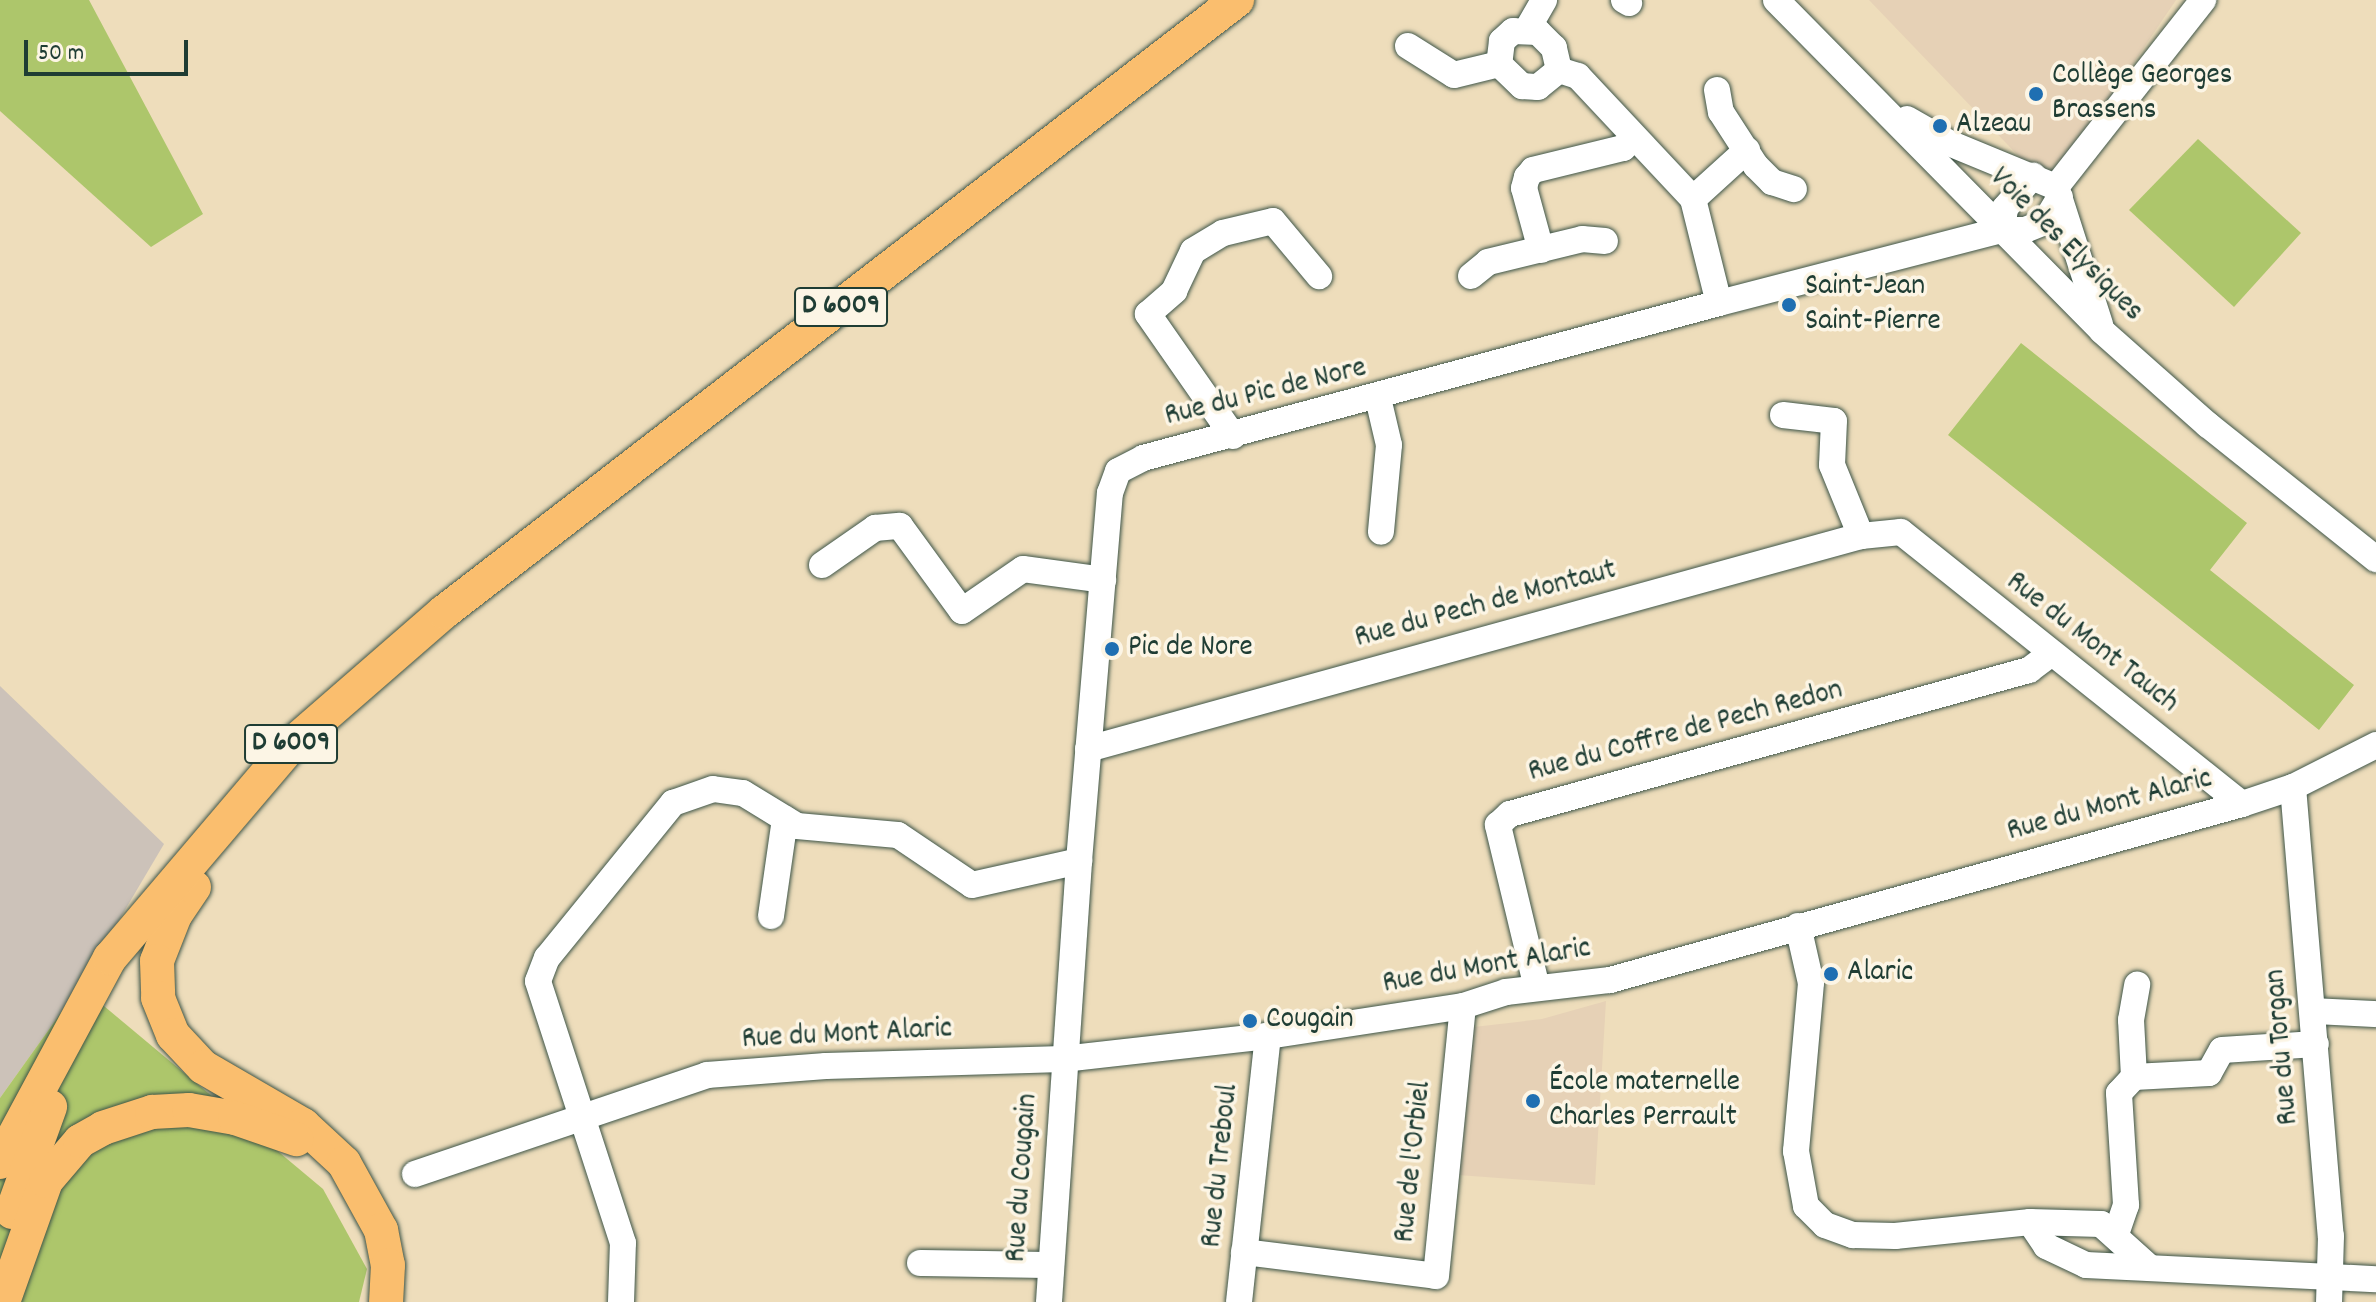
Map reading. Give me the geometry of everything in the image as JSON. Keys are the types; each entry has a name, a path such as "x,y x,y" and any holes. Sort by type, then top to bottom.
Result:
{"main road":[{"name":"D 6009","path":"0,1255 38,1135 70,1060 162,900 215,829 291,745 444,612 1237,0"},
{"path":"386,1302 388,1265 381,1230 344,1163 303,1125 203,1067 173,1035 158,998 157,961 175,915 267,793 444,612"},
{"path":"0,1162 110,958 162,900"},
{"path":"3,1302 46,1181 80,1141 103,1128 152,1112 189,1110 276,1130 344,1163"}],"street":[{"path":"1528,28 1544,0"},
{"name":"Voie des Elysiques","path":"1776,0 1883,105 2102,331 2376,559"},
{"path":"2002,230 2005,208 2050,187 2203,0"},
{"path":"1499,64 1502,41 1513,31 1528,28 1554,48 1559,70"},
{"path":"1408,46 1454,75 1499,64"},
{"path":"1499,64 1522,86 1538,87 1559,70"},
{"path":"1559,70 1578,76 1693,199 1719,303"},
{"path":"1717,90 1721,112 1747,150 1772,182 1794,189"},
{"path":"1883,105 1949,143 2050,187 2102,331"},
{"path":"1541,250 1524,188 1527,177 1533,170 1623,148 1634,138"},
{"path":"1693,199 1747,150"},
{"name":"Rue du Pic de Nore","path":"1063,1059 1110,493 1118,471 1143,458 1378,398 1719,303 2002,230 2025,230 2045,222 2050,187"},
{"path":"1233,436 1148,314 1174,291 1193,251 1223,233 1273,221 1319,276"},
{"path":"1471,276 1488,262 1582,239 1605,241"},
{"path":"1378,398 1389,445 1381,532"},
{"path":"1783,415 1834,421 1832,465 1861,536"},
{"name":"Voie des Elysiques","path":"2326,519 2376,543"},
{"path":"822,565 875,528 900,526 962,611 1023,569 1103,580"},
{"name":"Rue du Pech de Montaut","path":"1088,749 1861,536 1901,532"},
{"name":"Rue du Mont Tauch","path":"1901,532 2050,654 2242,804"},
{"name":"Rue du Coffre de Pech Redon","path":"1537,988 1498,825 1510,814 2029,670 2050,654"},
{"name":"Rue du Mont Alaric","path":"415,1174 707,1075 1063,1059 1268,1036 1463,1006 1537,988 1610,980 2242,804 2293,787 2376,745"},
{"name":"Rue du Torgan","path":"2293,787 2314,1011 2331,1289"},
{"path":"621,1302 623,1243 542,1003 538,981 547,958 673,803 713,789 743,793 797,826 898,835 972,885 1079,861"},
{"path":"771,916 785,819"},
{"path":"1798,926 1811,983 1796,1151 1806,1206 1825,1225 1853,1235 1895,1236 2030,1222 2101,1224 2116,1234 2149,1267"},
{"path":"2134,1077 2131,1020 2137,985"},
{"name":"Rue de l'Orbiel","path":"1244,1252 1436,1276 1463,1006"},
{"path":"2314,1011 2376,1014"},
{"name":"Rue du Treboul","path":"1239,1302 1268,1036"},
{"path":"2116,1234 2126,1205 2119,1093 2134,1077 2209,1073 2222,1050 2316,1044"},
{"name":"Rue du Cougain","path":"1049,1302 1063,1059"},
{"path":"2030,1222 2046,1246 2086,1265 2149,1267 2331,1289 2376,1279"},
{"path":"920,1263 1049,1265"}],"shaded area":[{"name":"Collège Georges Brassens","path":"1869,0 2176,0 2049,188"},
{"path":"0,686 164,844 80,986 0,1098"},
{"name":"École maternelle Charles Perrault","path":"1606,1001 1595,1185 1458,1175 1474,1027 1542,1019"}],"green space":[{"path":"0,0 89,0 203,214 151,247 0,111"},
{"path":"2198,139 2301,233 2234,307 2129,210"},
{"path":"2021,343 2247,523 2210,570 2354,685 2319,730 1948,435"},
{"path":"80,986 323,1189 367,1269 359,1302 0,1302 0,1098"}],"place":[{"name":"Collège Georges Brassens","path":"2036,94"},
{"name":"Alzeau","path":"1940,126"},
{"name":"Saint-Jean Saint-Pierre","path":"1789,305"},
{"name":"Pic de Nore","path":"1112,649"},
{"name":"Alaric","path":"1831,974"},
{"name":"Cougain","path":"1250,1021"},
{"name":"École maternelle Charles Perrault","path":"1533,1101"}]}
